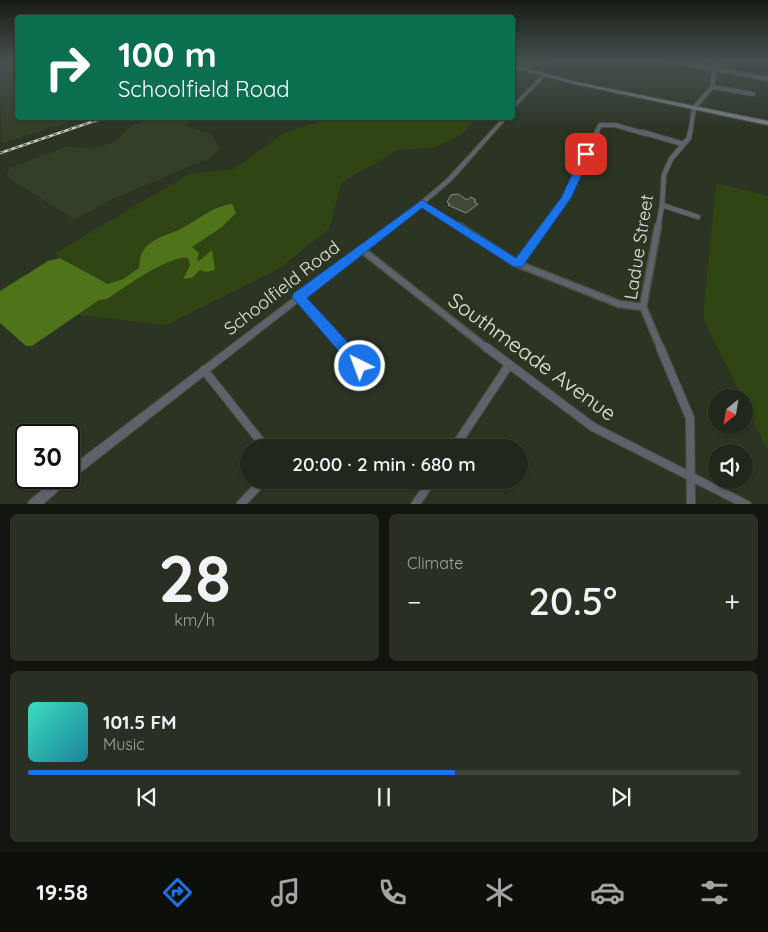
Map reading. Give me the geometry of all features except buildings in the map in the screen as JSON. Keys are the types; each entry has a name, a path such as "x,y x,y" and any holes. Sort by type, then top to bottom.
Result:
{"main road":[{"path":"578,85 768,123"}],"street":[{"path":"515,106 534,85"},
{"path":"694,108 712,87 753,94"},
{"name":"Ladue Street","path":"690,504 690,418 643,307 662,205 664,175 671,159 689,138 694,108"},
{"name":"Schoolfield Road","path":"80,466 422,203 449,180 503,120"},
{"path":"518,264 566,198 600,125 606,124 646,133 682,144"},
{"path":"422,203 518,264 619,304 643,307"},
{"path":"662,205 698,217"},
{"name":"Southmeade Avenue","path":"361,249 593,428 747,504"},
{"path":"299,297 360,366"},
{"path":"460,439 509,365"},
{"path":"204,370 259,439"},
{"path":"33,504 51,489"},
{"path":"241,504 257,489"},
{"path":"415,504 426,489"}],"shaded area":[{"path":"0,85 15,85 15,120 75,120 1,144"},
{"path":"142,120 194,120 185,125 211,134 220,148 212,157 108,201 75,220 6,176 10,168 65,147 97,148 113,142"},
{"path":"320,120 474,120 462,135 435,147 398,150 342,182 329,229 280,268 166,325 77,315 99,300 107,299 147,273 180,258 188,258 190,265 183,279 192,278 200,270 211,251 199,261 192,247 222,227 223,205 205,213 183,228 156,239 142,253 139,268 123,279 108,284 54,254 189,174 234,169 286,132 311,125"},
{"path":"716,183 768,196 768,451 753,420 753,389 738,389 703,318"},
{"path":"232,204 236,213 222,227 192,247 199,253 197,260 199,261 212,250 215,270 206,272 200,270 192,278 183,279 190,265 188,258 180,258 170,262 147,273 107,299 99,300 32,346 26,346 0,323 0,291 48,261 60,258 108,284 123,279 139,268 142,253 150,243 179,230 213,210"}],"railway":[{"path":"0,153 97,120"}],"route":[{"path":"360,366 299,297 422,203 518,264 566,198 586,154"}]}
